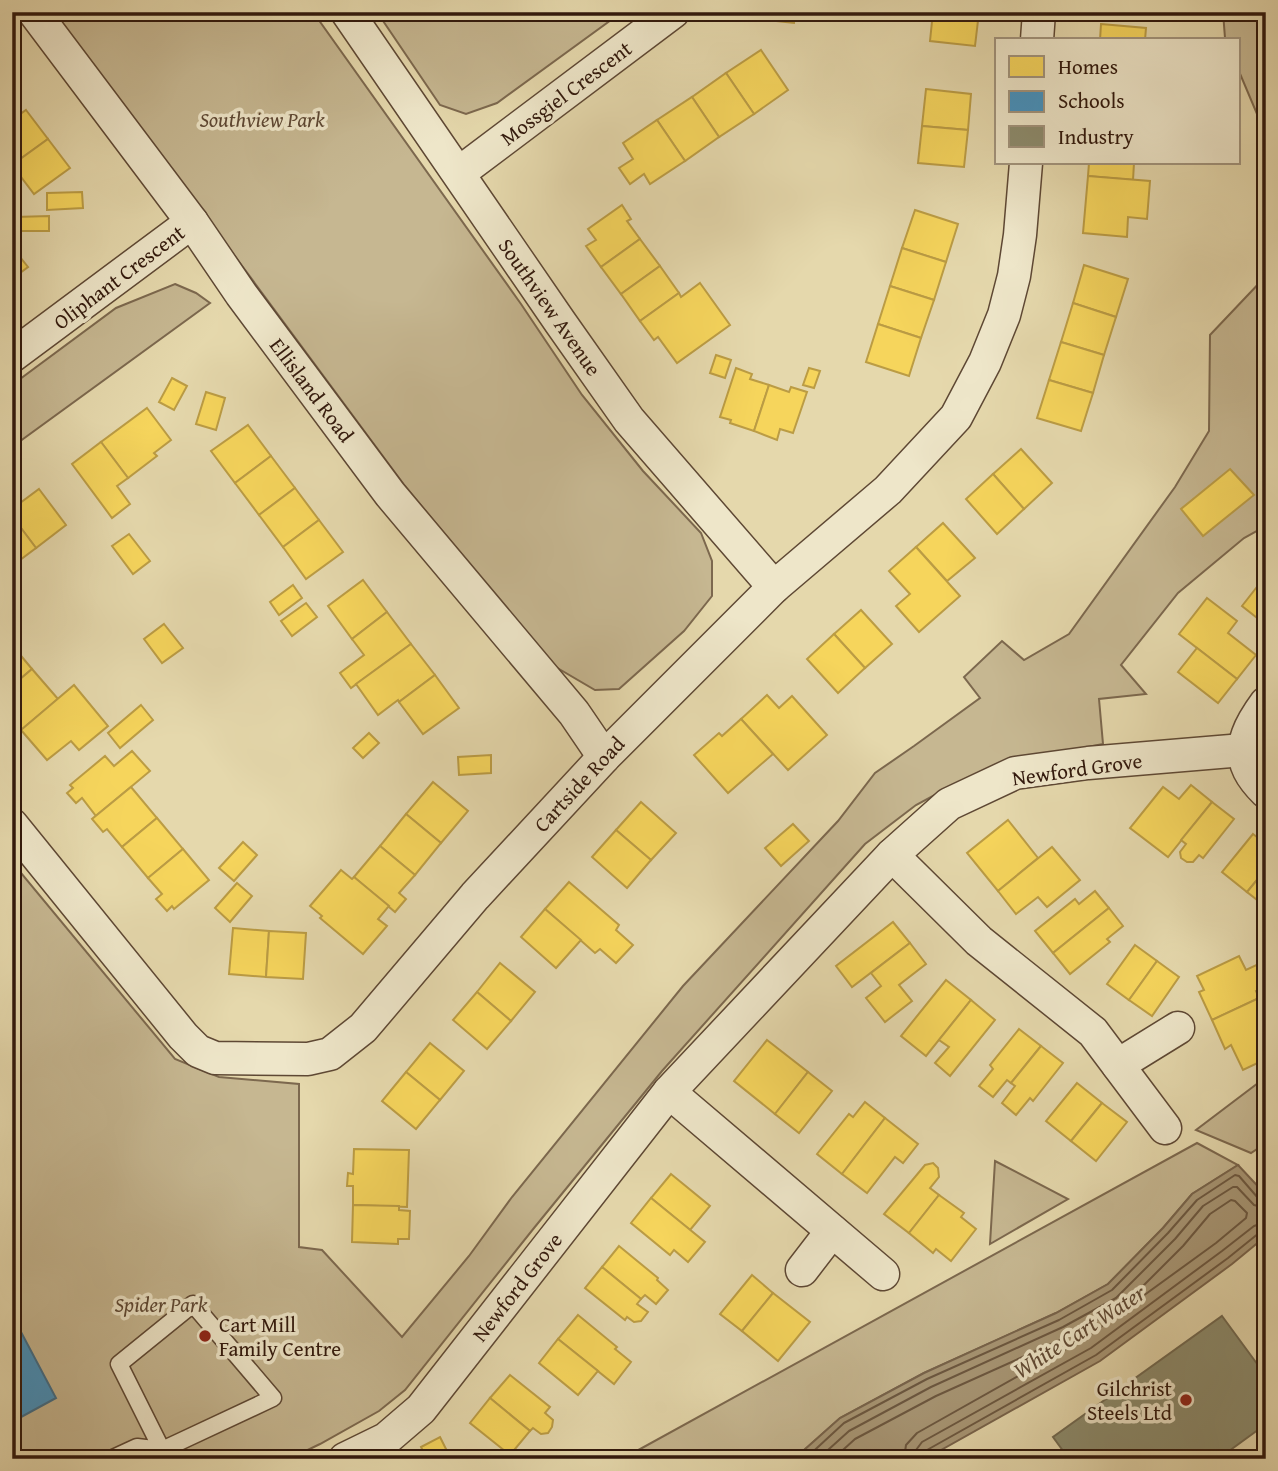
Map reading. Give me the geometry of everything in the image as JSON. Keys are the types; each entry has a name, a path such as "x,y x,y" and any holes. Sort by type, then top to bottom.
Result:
{"street":[{"name":"Ellisland Road","path":"34,12 192,222 390,494 575,713 604,757"},
{"name":"Southview Avenue","path":"347,12 629,420 774,587"},
{"name":"Mossgiel Crescent","path":"459,173 673,12"},
{"path":"1037,38 1039,12"},
{"name":"Cartside Road","path":"12,825 198,1051 215,1058 307,1059 330,1054 363,1028 475,896 604,757 774,587 888,490 956,417 985,362 1004,315 1014,276 1020,235 1026,164"},
{"name":"Oliphant Crescent","path":"12,356 192,222"},
{"path":"1266,703 1252,722 1243,750 1249,770 1266,792"},
{"name":"Newford Grove","path":"345,1459 386,1439 421,1409 669,1092 892,855 949,804 1015,773 1088,763 1243,750"},
{"path":"892,855 979,941 1093,1032 1165,1128"},
{"path":"1118,1065 1178,1028"},
{"path":"669,1092 883,1274"},
{"path":"802,1270 832,1231"}],"lane":[{"path":"111,1459 137,1447 164,1454 273,1398 193,1304 119,1364 164,1454"}],"green space":[{"name":"Southview Park","path":"54,12 313,12 521,304 582,395 643,471 701,533 712,561 712,596 684,631 619,689 595,690 554,666 405,486"},
{"path":"377,12 622,12 497,103 466,114 440,105"},
{"name":"Spider Park","path":"1223,12 1266,12 1266,526 1244,538 1178,593 1121,665 1146,694 1099,699 1103,744 1036,757 955,784 916,805 865,844 662,1071 405,1390 379,1411 289,1459 12,1459 12,862 175,1059 219,1077 299,1084 299,1247 322,1250 402,1337 683,986 838,821 875,773 980,698 964,677 1002,641 1024,660 1069,634 1175,487 1209,431 1210,335 1264,278 1260,121 1240,74 1240,38 1225,38"},
{"path":"175,284 196,293 210,303 12,447 12,385 116,308"},
{"path":"1266,1077 1266,1143 1251,1153 1196,1130"},
{"path":"1197,1143 1238,1165 1192,1194 1108,1284 1056,1313 924,1373 840,1418 794,1459 622,1459"},
{"path":"995,1161 1068,1199 990,1244"}],"water":[{"name":"White Cart Water","path":"1238,1165 1266,1195 1266,1236 1100,1361 925,1459 794,1459 840,1418 924,1373 1056,1313 1108,1284 1192,1194"}],"building: Homes":[{"path":"748,12 795,12 794,23 747,18"},
{"path":"933,12 979,12 975,46 930,41"},
{"path":"1101,24 1146,28 1145,38 1100,38"},
{"path":"761,50 788,90 754,114 726,73"},
{"path":"726,73 754,114 719,137 692,97"},
{"path":"926,89 971,94 968,130 922,126"},
{"path":"692,97 719,137 685,161 657,120"},
{"path":"26,110 48,139 12,165 12,120"},
{"path":"657,120 685,161 650,184 644,174 630,184 619,168 633,159 623,143"},
{"path":"922,126 968,130 964,167 918,163"},
{"path":"48,139 70,168 34,194 12,165"},
{"path":"1089,164 1134,164 1133,180 1088,176"},
{"path":"1088,176 1150,181 1147,219 1128,217 1127,237 1083,233"},
{"path":"82,192 83,208 47,210 47,193"},
{"path":"622,205 631,219 627,221 640,239 601,267 586,246 596,240 588,229"},
{"path":"915,210 958,224 946,262 902,248"},
{"path":"49,216 49,231 15,231 15,217"},
{"path":"640,239 660,266 621,294 601,267"},
{"path":"12,247 28,267 12,279"},
{"path":"902,248 946,262 934,300 890,286"},
{"path":"1084,265 1128,279 1116,317 1073,303"},
{"path":"660,266 679,293 640,321 621,294"},
{"path":"700,283 730,325 677,363 658,337 654,340 640,321 679,293 681,297"},
{"path":"890,286 934,300 921,338 878,324"},
{"path":"1073,303 1116,317 1104,355 1061,342"},
{"path":"878,324 921,338 909,376 866,362"},
{"path":"1061,342 1104,355 1093,393 1049,380"},
{"path":"716,355 731,360 725,378 710,373"},
{"path":"736,368 752,374 750,379 769,385 754,431 720,417"},
{"path":"809,368 820,371 814,388 803,385"},
{"path":"172,378 187,386 174,410 159,402"},
{"path":"1049,380 1093,393 1081,431 1037,418"},
{"path":"769,385 789,392 791,387 807,392 793,433 780,429 777,440 754,431"},
{"path":"206,392 225,398 216,430 196,424"},
{"path":"147,408 171,440 154,453 157,456 128,478 101,442"},
{"path":"248,425 271,456 235,483 211,451"},
{"path":"101,442 128,478 117,486 130,504 112,518 72,464"},
{"path":"1021,449 1052,483 1024,509 993,474"},
{"path":"271,456 295,488 259,515 235,483"},
{"path":"1230,469 1254,495 1203,536 1181,509"},
{"path":"993,474 1024,509 997,534 966,499"},
{"path":"295,488 319,520 283,547 259,515"},
{"path":"39,489 66,525 36,548 12,516 12,509"},
{"path":"12,516 36,548 12,566"},
{"path":"319,520 343,552 306,579 283,547"},
{"path":"943,523 975,558 947,581 916,547"},
{"path":"129,534 150,561 133,574 112,546"},
{"path":"916,547 960,596 919,632 896,606 910,594 889,571"},
{"path":"363,580 387,612 352,639 328,606"},
{"path":"1260,583 1266,587 1266,625 1242,606"},
{"path":"293,585 302,598 279,615 270,602"},
{"path":"1207,598 1237,621 1228,633 1256,655 1237,679 1179,634"},
{"path":"306,603 317,617 292,636 281,621"},
{"path":"861,610 892,644 865,668 834,634"},
{"path":"387,612 411,644 351,688 340,673 364,655 352,639"},
{"path":"164,624 183,648 162,663 144,639"},
{"path":"834,634 865,668 838,693 807,659"},
{"path":"411,644 435,675 378,715 356,684"},
{"path":"12,645 32,669 12,686"},
{"path":"1197,648 1237,679 1218,703 1178,672"},
{"path":"32,669 58,699 21,730 12,719 12,686"},
{"path":"435,675 459,708 423,734 399,702"},
{"path":"74,685 108,726 79,750 71,741 47,760 21,730"},
{"path":"767,695 779,708 792,696 827,735 788,770 741,719"},
{"path":"141,705 153,720 120,748 108,733"},
{"path":"741,719 773,754 728,793 694,755 719,733 722,736"},
{"path":"369,733 379,743 363,758 353,748"},
{"path":"132,751 150,771 96,816 82,798 76,803 67,793 73,788 70,785 105,756 114,766"},
{"path":"491,755 491,773 459,775 458,757"},
{"path":"433,782 468,811 441,843 406,814"},
{"path":"1191,785 1212,802 1168,857 1130,828 1163,787 1179,799"},
{"path":"131,787 157,818 122,847 107,829 103,832 92,819"},
{"path":"641,802 676,833 651,860 616,830"},
{"path":"1212,802 1234,819 1203,858 1199,855 1193,862 1187,862 1181,858 1180,852 1186,844 1181,840"},
{"path":"406,814 441,843 415,875 380,846"},
{"path":"157,818 183,849 148,878 122,847"},
{"path":"1008,820 1038,858 998,891 967,853"},
{"path":"793,824 809,841 781,866 765,848"},
{"path":"616,830 651,860 627,888 592,857"},
{"path":"1253,834 1266,844 1266,869 1247,892 1222,872"},
{"path":"243,842 257,855 234,881 219,868"},
{"path":"380,846 415,875 399,893 406,899 395,912 354,877"},
{"path":"1052,847 1080,880 1047,907 1038,897 1016,914 998,891"},
{"path":"183,849 209,880 174,909 172,906 167,911 156,899 162,894 148,878"},
{"path":"1266,869 1266,907 1247,892"},
{"path":"341,870 352,879 354,877 389,906 378,919 387,926 363,954 320,918 322,916 310,906"},
{"path":"569,882 619,925 616,930 633,945 616,963 600,949 595,953 545,909"},
{"path":"237,883 252,896 230,922 215,908"},
{"path":"1095,891 1109,908 1053,953 1035,931 1075,899 1079,904"},
{"path":"1109,908 1123,926 1107,939 1110,942 1070,974 1053,953"},
{"path":"545,909 581,940 556,968 521,937"},
{"path":"893,922 910,943 852,987 836,966"},
{"path":"233,928 269,931 266,977 229,974"},
{"path":"269,931 306,933 303,979 266,977"},
{"path":"910,943 926,964 899,985 912,1001 885,1022 866,998 881,986 871,973"},
{"path":"1135,945 1157,961 1129,1000 1107,984"},
{"path":"1239,956 1246,970 1265,961 1266,986 1256,991 1259,998 1212,1020 1199,992 1204,990 1197,976"},
{"path":"1157,961 1179,977 1152,1016 1129,1000"},
{"path":"500,963 535,992 511,1021 477,992"},
{"path":"946,980 971,1000 926,1056 901,1036"},
{"path":"477,992 511,1021 487,1049 453,1020"},
{"path":"1259,998 1266,1012 1266,1059 1243,1070 1231,1045 1225,1049 1212,1020"},
{"path":"971,1000 995,1020 950,1076 935,1063 949,1047 939,1040"},
{"path":"1019,1029 1041,1046 1011,1083 1007,1080 993,1097 979,1086 993,1069 990,1065"},
{"path":"767,1040 808,1072 775,1114 734,1081"},
{"path":"430,1043 464,1071 440,1100 406,1072"},
{"path":"1041,1046 1063,1063 1033,1101 1030,1098 1016,1115 1002,1103 1015,1086 1011,1083"},
{"path":"406,1072 440,1100 416,1129 382,1101"},
{"path":"808,1072 832,1091 799,1133 775,1114"},
{"path":"1077,1083 1102,1103 1071,1141 1046,1121"},
{"path":"865,1102 885,1118 842,1174 817,1154 849,1114 853,1117"},
{"path":"1102,1103 1127,1122 1096,1161 1071,1141"},
{"path":"885,1118 918,1144 903,1163 895,1157 867,1193 842,1174"},
{"path":"354,1149 409,1150 407,1207 353,1205 353,1186 347,1186 348,1173 353,1174"},
{"path":"933,1163 938,1168 939,1177 930,1188 939,1195 909,1233 884,1214 925,1165"},
{"path":"671,1174 710,1206 690,1230 651,1198"},
{"path":"939,1195 964,1213 961,1217 976,1229 951,1261 936,1249 933,1253 909,1233"},
{"path":"651,1198 705,1242 688,1262 674,1250 670,1255 631,1223"},
{"path":"353,1205 399,1206 399,1210 410,1211 409,1239 398,1239 398,1244 352,1242"},
{"path":"619,1246 658,1278 668,1290 656,1304 645,1295 641,1299 602,1267"},
{"path":"602,1267 641,1299 637,1304 648,1312 641,1321 634,1322 627,1317 625,1320 585,1288"},
{"path":"752,1275 773,1293 742,1331 720,1314"},
{"path":"773,1293 810,1322 778,1361 742,1331"},
{"path":"578,1315 631,1362 614,1384 558,1339"},
{"path":"558,1339 598,1371 578,1395 539,1363"},
{"path":"510,1375 550,1407 545,1413 553,1420 548,1433 541,1434 533,1428 530,1431 490,1398"},
{"path":"490,1398 530,1431 510,1455 470,1423"},
{"path":"440,1437 451,1459 427,1459 421,1447"}],"building: Schools":[{"path":"12,1315 56,1398 12,1422"}],"building: Industry":[{"name":"Gilchrist Steels Ltd","path":"1222,1316 1266,1376 1266,1424 1218,1459 1069,1459 1053,1437"}],"place":[{"name":"Cart Mill Family Centre","path":"205,1336"},
{"name":"Gilchrist Steels Ltd","path":"1186,1400"}]}
